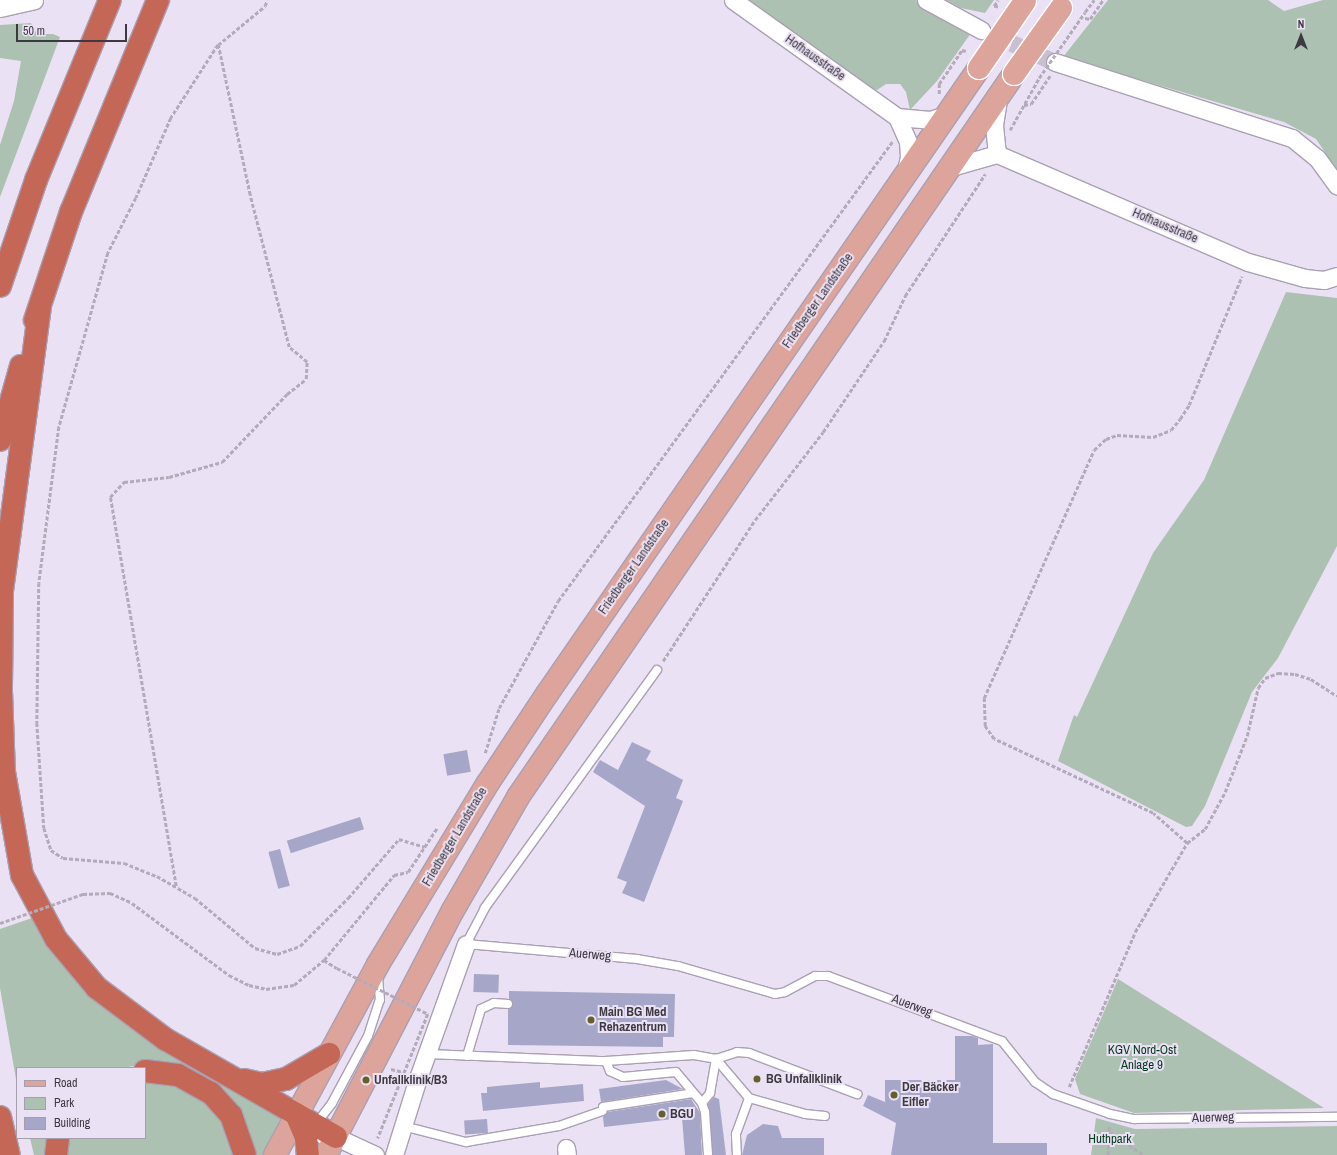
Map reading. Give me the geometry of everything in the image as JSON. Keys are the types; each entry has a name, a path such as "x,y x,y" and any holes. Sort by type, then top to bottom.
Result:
{"highway":[{"path":"0,286 36,180 110,0"},
{"path":"0,440 40,306 74,205 158,0"},
{"path":"40,306 2,590 1,692 8,805 22,875 43,919 97,988 132,1017 296,1114 322,1144"},
{"path":"234,1078 275,1083 293,1076 329,1054"},
{"path":"146,1071 178,1075 212,1093 231,1115 245,1155"},
{"path":"0,1117 9,1155"},
{"path":"56,1155 58,1139"}],"main road":[{"name":"Friedberger Landstraße","path":"275,1155 377,966 450,845 547,694 904,176 944,105 979,68 1025,1"},
{"path":"322,1144 518,797 999,98 1014,74 1064,4"}],"street":[{"path":"0,8 34,0"},
{"name":"Hofhausstraße","path":"733,0 901,124"},
{"path":"926,0 981,30"},
{"path":"1052,70 1292,138 1317,158 1337,186"},
{"path":"951,167 997,154 994,125 999,98"},
{"path":"904,176 909,157 901,124 930,120 944,105"},
{"name":"Hofhausstraße","path":"997,154 1248,262 1305,278 1324,280 1337,276"},
{"path":"394,1155 402,1126 466,944"},
{"path":"308,1092 322,1144 375,1155"},
{"name":"Friedberger Landstraße","path":"275,1155 292,1141 322,1144"}],"lane":[{"path":"466,944 485,908 657,670"},
{"name":"Auerweg","path":"466,944 644,961 678,966 775,994 785,992 815,976 828,976 1002,1041 1035,1082 1064,1099 1110,1114 1134,1119 1337,1117"},
{"path":"322,1144 332,1103 368,1036 380,1000 377,966"},
{"path":"467,1056 481,1009 494,1004 508,1004"},
{"path":"428,1054 606,1061 694,1055 716,1059 737,1052 749,1053 857,1094"},
{"path":"716,1059 749,1098 805,1114 825,1116"},
{"path":"702,1103 710,1092 716,1059"},
{"path":"606,1061 610,1071 623,1077 676,1072 702,1103 705,1112 708,1155"},
{"path":"402,1126 466,1142 559,1126 602,1109 693,1092"},
{"path":"737,1155 736,1134 749,1098"}],"path":[{"path":"267,0 265,6 218,45 171,118 136,198 108,253 59,427 39,583 37,723 44,828 51,850 63,858 124,863 176,886 195,898 255,948 277,954 300,946 348,898 399,839 425,847"},
{"path":"998,0 994,6 998,7"},
{"path":"657,670 755,520 823,432 884,341 905,296 997,154 1039,78 1094,0"},
{"path":"1085,18 1090,19 1103,0"},
{"path":"176,886 110,496 124,482 169,477 222,462 287,394 306,379 307,362 289,347 250,195 218,45"},
{"path":"944,105 937,87 962,50 966,51"},
{"path":"1023,105 1031,104 1052,70"},
{"path":"484,756 499,708 558,601 901,124"},
{"path":"1187,843 1153,813 994,739 985,726 984,698 1094,450 1106,439 1117,435 1153,437 1171,430 1189,405 1248,262"},
{"path":"1064,1099 1135,932 1187,843 1204,829 1225,792 1247,736 1258,688 1265,678 1278,673 1295,674 1311,678 1337,696"},
{"path":"0,923 83,894 110,893 132,903 229,975 249,985 266,989 294,985 324,960 394,875 408,872 442,822"},
{"path":"324,960 428,1014 378,1138"},
{"path":"1108,1155 1110,1114"},
{"path":"1109,1132 1144,1155"}],"green space":[{"path":"746,0 916,0 971,33 937,81 910,110 906,92 900,84 886,84 877,90 871,89"},
{"path":"946,0 994,0 985,13 961,8"},
{"path":"1108,0 1268,0 1284,11 1323,0 1337,0 1337,170 1316,139 1284,122 1063,57"},
{"path":"31,23 37,34 53,34 60,37 0,197 0,145 14,101 21,61 0,58 0,25"},
{"path":"1286,292 1337,298 1337,546 1278,658 1252,692 1205,806 1192,826 1186,827 1058,761 1074,715 1077,717 1153,553 1204,480"},
{"path":"32,918 59,958 284,1117 265,1155 249,1155 241,1121 149,1064 127,1067 16,1067 16,1079 0,988 0,929"},
{"name":"KGV Nord-Ost Anlage 9","path":"1118,979 1324,1108 1134,1113 1080,1094 1075,1079"},
{"path":"146,1077 187,1083 224,1115 238,1155 62,1155 65,1139 146,1139"},
{"name":"Huthpark","path":"1096,1118 1135,1129 1337,1126 1337,1155 1091,1155"},
{"path":"30,1139 52,1139 48,1155 34,1155"}],"building":[{"path":"632,742 651,751 646,760 683,780 676,798 683,801 644,902 622,893 627,882 617,878 645,806 593,772 600,760 618,770"},
{"path":"467,750 471,772 447,776 443,754"},
{"path":"360,817 364,829 291,853 287,841"},
{"path":"280,849 290,886 278,889 268,852"},
{"path":"474,974 499,975 498,993 473,992"},
{"name":"Main BG Med Rehazentrum","path":"509,991 675,994 674,1037 663,1037 663,1047 508,1045 508,1009 513,1004 509,999"},
{"path":"955,1036 972,1036 978,1038 978,1045 993,1044 993,1143 1047,1143 1047,1155 891,1155 896,1123 863,1106 868,1095 885,1102 885,1080 955,1080"},
{"path":"666,1080 683,1089 601,1102 599,1089"},
{"path":"540,1082 540,1088 583,1084 584,1101 483,1111 481,1093 487,1093 487,1087"},
{"path":"714,1097 719,1099 726,1155 713,1155 708,1104"},
{"path":"691,1099 700,1113 702,1155 685,1155 682,1118 604,1127 603,1117 607,1112"},
{"path":"487,1119 488,1133 465,1135 464,1121"},
{"path":"763,1124 778,1126 782,1138 824,1138 824,1155 742,1155 747,1135"}],"tunnel":[{"path":"989,33 1055,62"}],"place":[{"name":"Main BG Med Rehazentrum","path":"591,1020"},
{"name":"BG Unfallklinik","path":"757,1079"},
{"name":"Unfallklinik/B3","path":"366,1080"},
{"name":"Der Bäcker Eifler","path":"894,1095"},
{"name":"BGU","path":"662,1114"}]}
